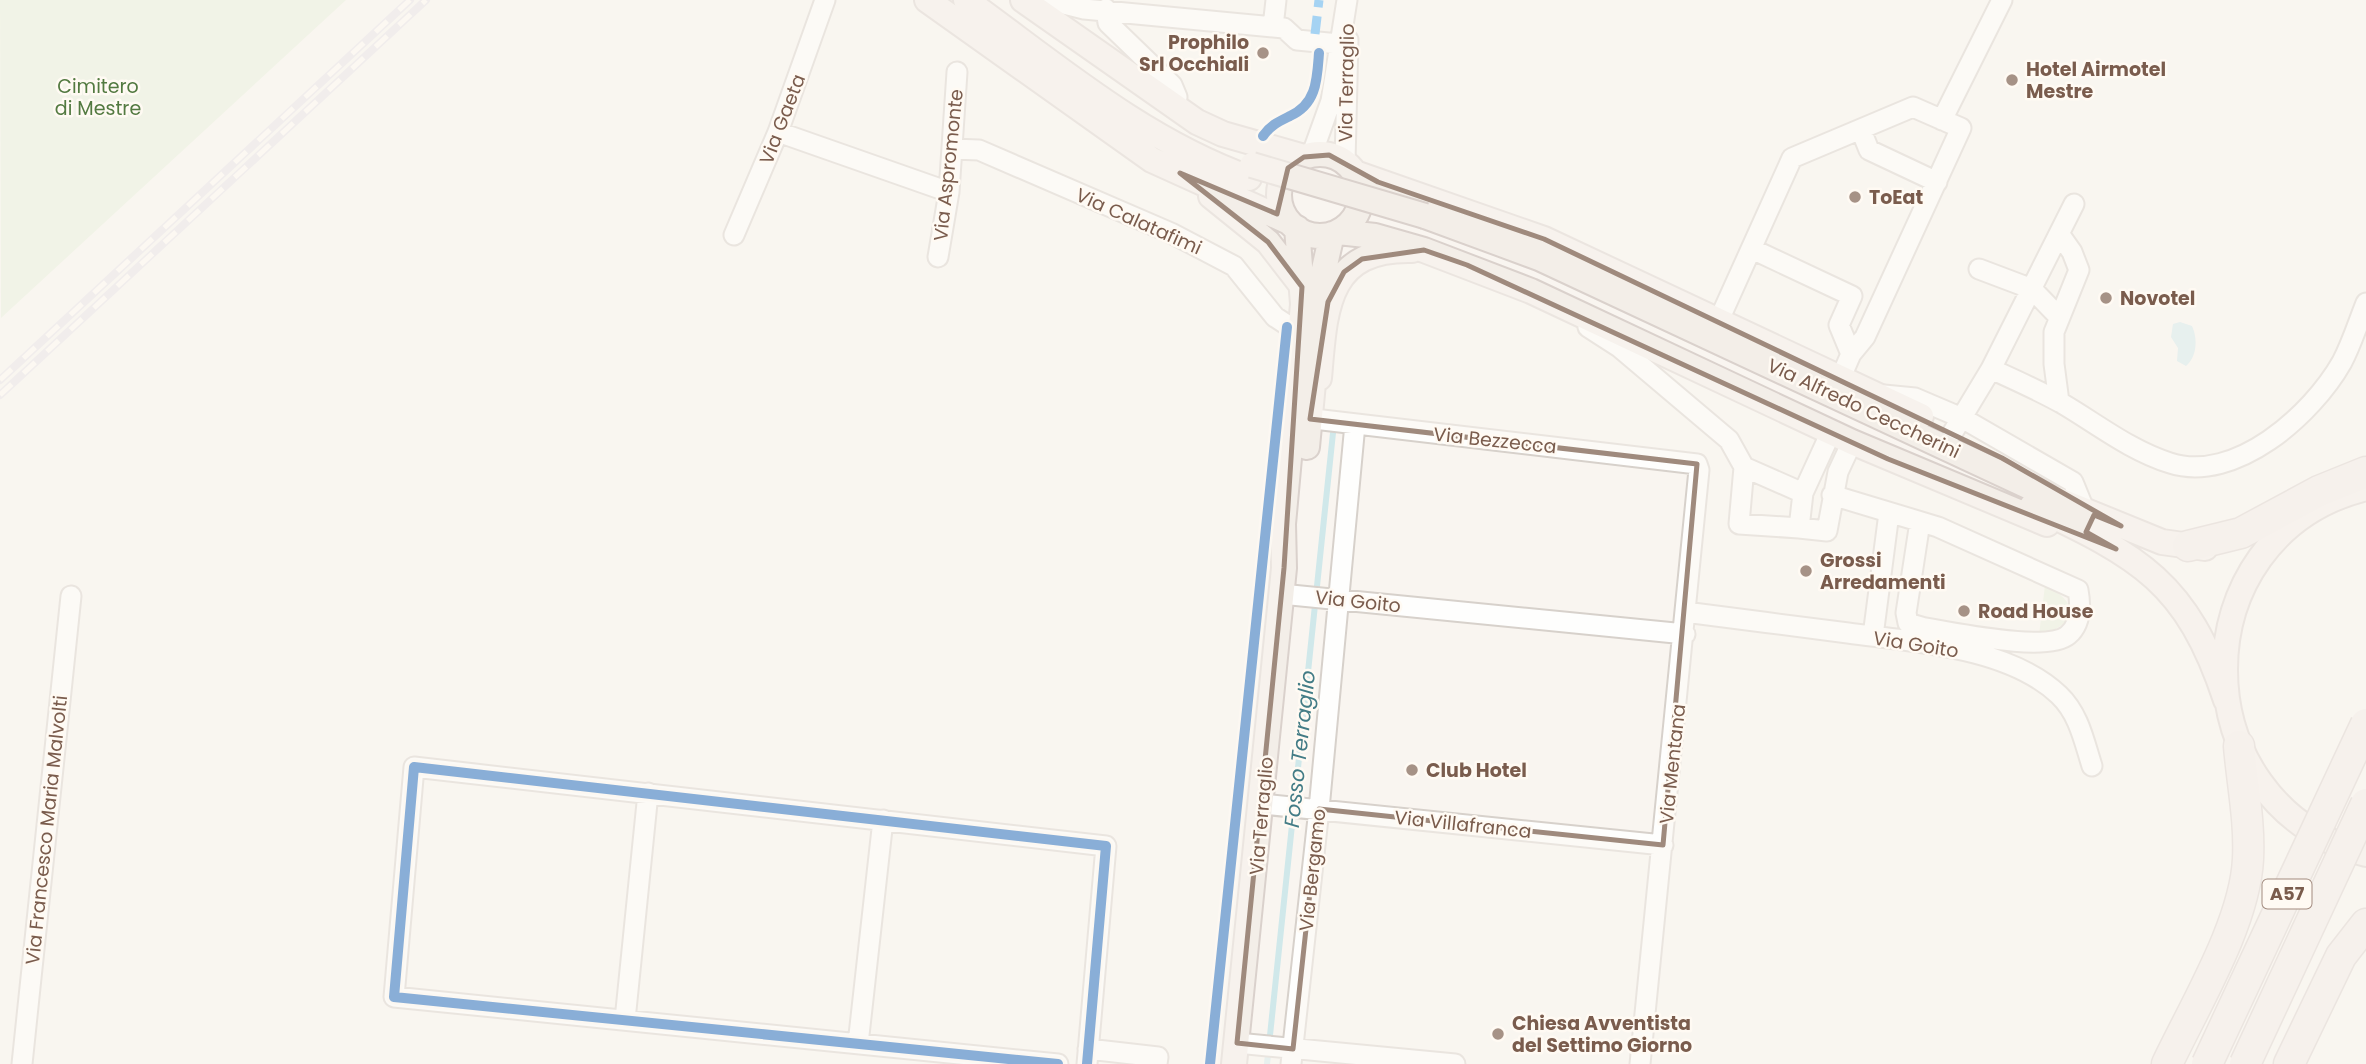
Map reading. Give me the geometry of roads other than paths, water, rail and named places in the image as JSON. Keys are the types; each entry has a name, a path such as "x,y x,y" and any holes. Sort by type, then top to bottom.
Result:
{"highway":[{"path":"2188,546 2241,533 2319,491 2366,472"},
{"name":"A57","path":"2207,1064 2366,724"},
{"name":"A57","path":"2167,1064 2233,924 2245,885 2248,823 2239,746"},
{"name":"A57","path":"2245,1064 2366,804"},
{"path":"2289,1064 2341,956 2366,924"}],"main road":[{"path":"928,0 1122,139 1180,173 1314,235 1335,233 1375,236 1423,232"},
{"path":"967,0 1132,120 1182,152 1249,178 1423,232"},
{"path":"990,0 1141,110 1214,152 1423,232 1574,310 1842,437 2066,533 2119,538"},
{"path":"1023,0 1175,109 1223,134 1308,155 1329,155 1350,167 1544,239 1876,394 1958,425 2082,503 2119,538"},
{"path":"1293,225 1280,205 1280,186 1288,169 1308,155"},
{"path":"1335,233 1348,226 1360,206 1360,184 1350,167"},
{"path":"1180,173 1268,242 1302,287"},
{"name":"Via Terraglio","path":"1293,225 1302,287 1301,334 1305,412"},
{"path":"1305,412 1319,382 1328,302 1345,272 1362,259 1388,252 1423,232"},
{"name":"Via Alfredo Ceccherini","path":"1423,232 1534,271 1657,320 2049,496 2119,538 2185,609 2214,664 2239,746 2260,783 2292,817 2332,842 2366,854"},
{"name":"Via Terraglio","path":"1242,1051 1271,805 1291,595 1284,568 1298,530 1305,412 1319,291 1335,233"},
{"path":"2225,700 2225,643 2242,589 2264,553 2306,514 2345,494 2366,488"},
{"name":"Via Alfredo Ceccherini","path":"2119,538 2215,549 2241,546 2259,540 2306,514"}],"street":[{"name":"Via Gaeta","path":"734,235 778,132 825,0"},
{"path":"1273,27 1276,0"},
{"path":"1942,120 2002,0"},
{"name":"Via Terraglio","path":"1308,155 1331,101 1347,2"},
{"name":"Via Terraglio","path":"1347,2 1350,167"},
{"path":"1048,5 1065,4 1084,9 1284,28 1297,40 1339,44"},
{"path":"1066,22 1084,9"},
{"path":"1106,9 1108,23 1164,74 1177,97 1175,109"},
{"name":"Via Aspromonte","path":"938,257 949,192 957,72"},
{"path":"1719,320 1792,158 1913,107 1961,128 1865,337 1851,354 1841,377"},
{"path":"1861,130 1870,150 1937,182"},
{"path":"778,132 949,192"},
{"name":"Via Calatafimi","path":"953,149 979,150 1171,233 1234,266 1275,317 1301,334"},
{"path":"1958,425 1991,369 2074,204"},
{"path":"2059,402 2054,364 2054,332 2079,270 2073,252 2060,235"},
{"path":"1752,249 1852,296 1839,325 1851,354"},
{"path":"1979,269 2032,289 2059,317"},
{"path":"1991,369 2059,402 2139,450 2171,464 2195,467 2220,464 2250,453 2306,408 2341,364 2366,303"},
{"path":"1574,310 1591,331 1619,347 1729,440 1744,467 1739,524 1827,531 1842,437"},
{"name":"Via Bezzecca","path":"1305,412 1354,424 1697,464"},
{"name":"Via Bergamo","path":"1287,1053 1332,599 1354,424"},
{"path":"1799,528 1803,493 1842,437"},
{"name":"Via Mentana","path":"1640,1064 1685,634 1699,470 1697,464"},
{"path":"1744,467 1803,493"},
{"path":"1832,495 1920,522 1963,538 2078,590 2080,615 2066,637 2042,643 1952,640 1908,623 1906,612 1920,522"},
{"path":"1873,636 1889,513"},
{"name":"Via Goito","path":"1291,595 1685,634"},
{"name":"Via Francesco Maria Malvolti","path":"22,1064 71,596"},
{"name":"Via Goito","path":"1685,612 1873,636 1952,640 2043,682 2060,696 2078,720 2092,766"},
{"path":"1058,1064 394,997 414,766 1107,846 1087,1057 1158,1057 1157,1064"},
{"path":"625,1020 648,793"},
{"name":"Via Villafranca","path":"1271,805 1663,845"},
{"path":"858,1044 883,820"},
{"path":"1242,1051 1455,1064"}],"water":[{"path":"2180,322 2192,326 2195,336 2194,353 2186,366 2177,361 2178,348 2171,337 2173,324"}],"waterway":[{"name":"Fosso Terraglio","path":"1267,1064 1333,433"}],"railway":[{"path":"0,380 410,0"},
{"path":"0,395 426,0"}],"place":[{"name":"Prophilo Srl Occhiali","path":"1263,53"},
{"name":"Hotel Airmotel Mestre","path":"2012,80"},
{"name":"ToEat","path":"1855,197"},
{"name":"Novotel","path":"2106,298"},
{"name":"Grossi Arredamenti","path":"1806,571"},
{"name":"Road House","path":"1964,611"},
{"name":"Club Hotel","path":"1412,770"},
{"name":"Chiesa Avventista del Settimo Giorno","path":"1498,1034"}],"park label":[{"name":"Cimitero di Mestre","path":"98,97"}]}
